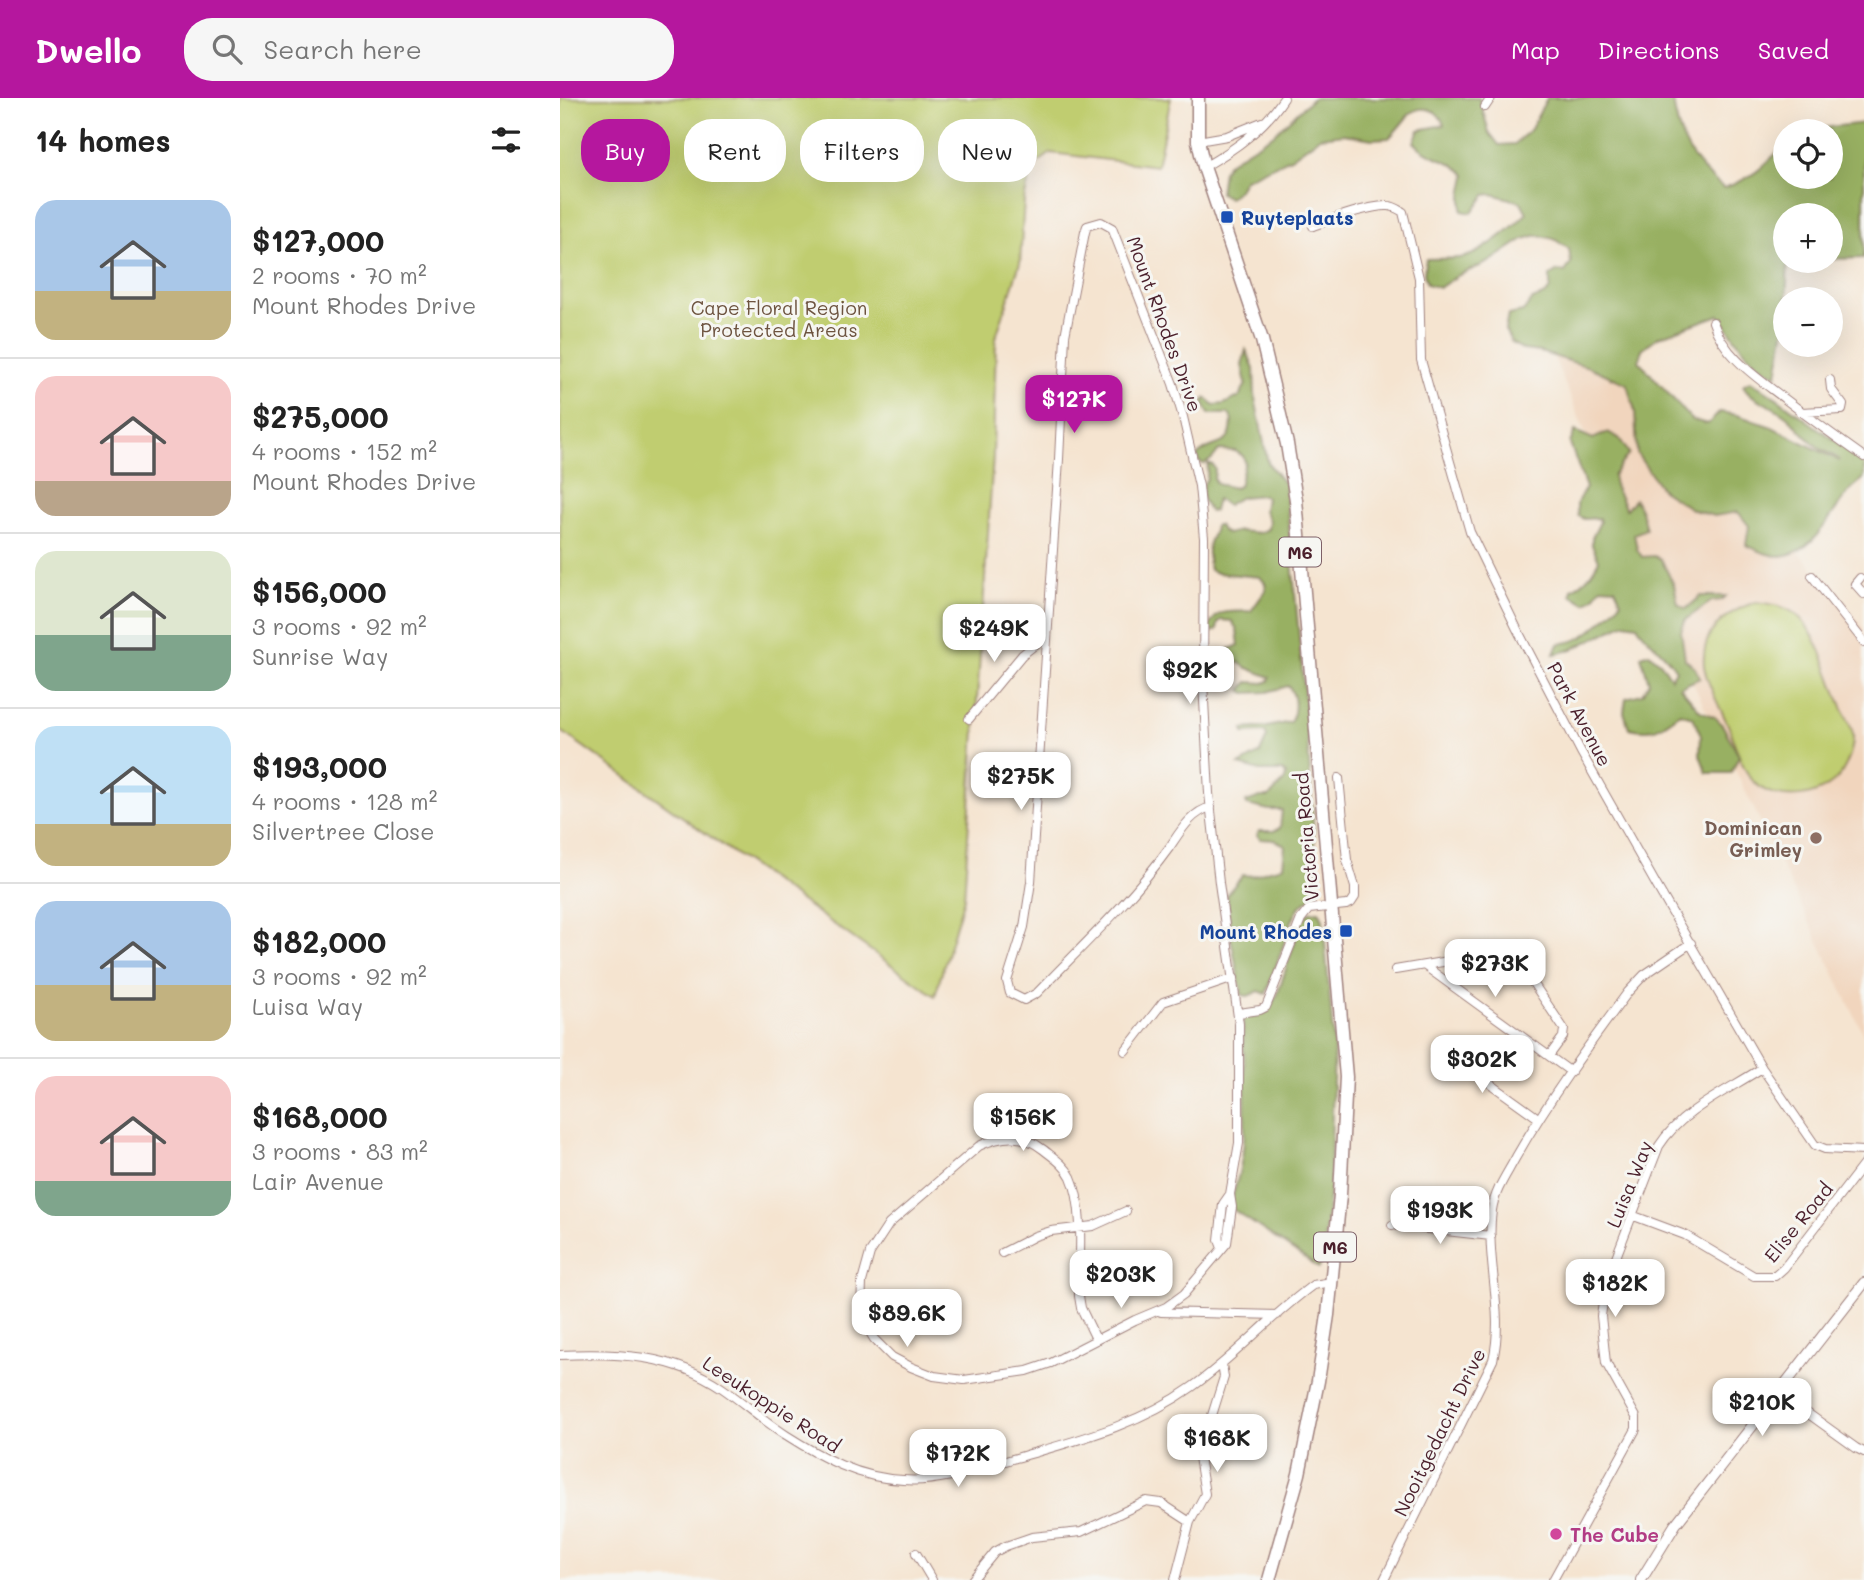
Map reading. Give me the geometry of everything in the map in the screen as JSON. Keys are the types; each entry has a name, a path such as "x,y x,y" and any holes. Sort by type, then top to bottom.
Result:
{"main road":[{"name":"Victoria Road","path":"1198,98 1198,141 1204,167 1262,340 1287,444 1296,500 1346,1077 1345,1130 1332,1282 1311,1420 1299,1474 1269,1580"}],"street":[{"path":"1204,167 1241,143 1268,118 1284,98"},
{"path":"1485,107 1491,98"},
{"path":"1198,141 1227,136 1268,118"},
{"name":"Park Avenue","path":"1313,226 1375,207 1392,206 1403,212 1419,278 1421,360 1470,532 1517,629 1581,752 1762,1068 1815,1145 1825,1149 1864,1151"},
{"name":"Mount Rhodes Drive","path":"1158,1312 1184,1294 1222,1248 1219,1240 1223,1204 1230,1194 1239,1143 1239,1013 1219,883 1211,807 1203,682 1204,538 1199,486 1173,384 1112,228 1101,222 1087,226 1085,232 1065,336 1031,882 1022,936 1007,986 1010,993 1017,998 1031,998 1037,993 1115,915 1196,814 1211,807"},
{"path":"1713,322 1717,333 1747,371 1864,457"},
{"path":"1801,412 1842,410 1843,405 1831,389 1830,380"},
{"path":"1812,576 1864,642"},
{"path":"1860,578 1855,584 1864,594"},
{"path":"969,719 1022,655 1046,636"},
{"path":"1239,1013 1266,1007 1304,914 1312,908 1351,903 1355,897 1355,887 1347,860 1339,778"},
{"path":"1351,903 1355,912"},
{"name":"Nooitgedacht Drive","path":"1384,1580 1493,1360 1497,1332 1491,1236 1495,1198 1538,1118 1637,982 1691,943"},
{"path":"1395,970 1502,953 1515,956 1564,1029 1563,1037 1549,1056"},
{"path":"1424,966 1572,1073"},
{"path":"1125,1051 1163,1002 1234,978"},
{"path":"1443,1049 1538,1118"},
{"name":"Luisa Way","path":"1553,1580 1637,1424 1636,1416 1606,1363 1601,1316 1606,1283 1660,1146 1666,1136 1686,1117 1762,1068"},
{"path":"1096,1339 1081,1308 1079,1296 1078,1209 1071,1178 1063,1166 1033,1141 1018,1137 996,1138 979,1146 889,1224 870,1253 862,1282 861,1309 866,1326 874,1339 892,1357 934,1376 964,1381 1027,1371 1051,1363 1135,1320 1158,1312 1277,1315"},
{"name":"Elise Road","path":"1634,1216 1685,1235 1754,1276 1774,1276 1784,1268 1864,1164"},
{"path":"1002,1253 1035,1236 1052,1231 1079,1229 1108,1221 1126,1211"},
{"path":"1392,1225 1491,1236"},
{"name":"Leeukoppie Road","path":"560,1355 608,1353 685,1367 723,1389 785,1435 843,1467 860,1473 907,1480 967,1472 1117,1427 1143,1416 1181,1395 1222,1364 1313,1285 1332,1282"},
{"path":"1642,1580 1675,1525 1864,1283"},
{"path":"1175,1580 1190,1522 1205,1494 1199,1457 1224,1377 1222,1364"},
{"path":"1778,1392 1864,1452"},
{"path":"972,1580 995,1552 1006,1546 1032,1537 1081,1532 1146,1501 1161,1503 1190,1522"},
{"path":"916,1553 932,1580"}],"shaded area":[{"name":"Dominican Grimley","path":"1542,329 1638,369 1864,629 1864,1035 1672,640"}],"green space":[{"name":"Cape Floral Region Protected Areas","path":"560,98 1171,98 1157,166 1051,153 1037,163 1037,119 938,119 938,182 1028,182 1024,200 1020,263 996,337 993,456 964,898 935,996 560,730"},
{"path":"1313,98 1479,98 1489,132 1499,145 1515,144 1531,129 1547,98 1673,98 1678,125 1688,149 1703,170 1724,188 1744,180 1773,157 1773,189 1843,189 1843,125 1864,123 1864,258 1843,259 1843,203 1773,203 1773,273 1787,273 1787,287 1773,287 1773,357 1780,357 1777,375 1751,358 1719,315 1658,337 1642,349 1639,361 1692,420 1708,424 1720,412 1737,415 1772,427 1840,461 1813,443 1787,417 1750,394 1743,385 1750,381 1851,452 1864,465 1864,478 1850,491 1804,548 1777,556 1746,545 1749,526 1738,512 1714,516 1693,510 1662,490 1637,454 1635,411 1627,384 1589,367 1540,352 1524,350 1512,343 1505,330 1508,315 1523,312 1532,300 1546,295 1550,288 1550,276 1558,271 1565,272 1571,263 1569,249 1554,239 1537,235 1524,239 1489,262 1459,275 1439,288 1427,284 1424,274 1426,259 1456,258 1472,254 1498,238 1527,213 1521,202 1492,194 1485,195 1472,213 1462,211 1466,175 1414,142 1419,130 1444,125 1438,115 1424,109 1413,112 1389,138 1372,139 1344,134 1320,137 1291,158 1245,179 1229,198 1220,193 1223,171 1228,163 1274,134"},
{"path":"1246,350 1254,368 1255,398 1268,463 1285,484 1305,702 1318,893 1300,906 1292,921 1266,994 1259,991 1248,996 1242,995 1231,939 1227,894 1243,875 1255,875 1283,866 1285,845 1275,840 1260,839 1257,835 1259,831 1274,831 1280,828 1282,810 1269,810 1247,805 1246,802 1269,797 1285,780 1286,774 1282,771 1260,771 1239,765 1260,753 1267,737 1265,732 1244,733 1243,729 1290,722 1295,703 1288,686 1267,692 1245,693 1241,690 1248,682 1264,683 1269,681 1270,677 1238,662 1219,673 1212,673 1208,669 1227,650 1239,645 1237,630 1232,621 1221,620 1217,630 1212,632 1209,627 1213,620 1221,613 1251,611 1266,590 1260,577 1210,570 1208,546 1215,525 1219,525 1227,534 1239,531 1260,533 1268,529 1269,521 1264,510 1266,498 1263,495 1241,497 1227,505 1217,499 1214,511 1210,512 1202,498 1208,464 1212,464 1215,469 1214,480 1217,484 1235,488 1239,486 1245,462 1243,456 1235,451 1219,450 1204,464 1199,462 1197,456 1229,436 1232,422 1229,414 1209,414 1203,402 1206,398 1214,405 1224,404 1239,397 1246,384 1242,365"},
{"path":"1575,431 1593,439 1608,432 1619,438 1629,453 1613,476 1616,490 1626,509 1635,499 1646,529 1634,534 1637,549 1642,557 1654,556 1661,559 1674,585 1678,604 1686,609 1701,596 1726,596 1722,600 1712,601 1685,620 1681,631 1685,659 1695,668 1700,678 1680,687 1700,711 1715,717 1723,726 1739,756 1731,773 1707,773 1700,755 1701,735 1693,717 1680,713 1656,728 1629,728 1624,712 1626,698 1642,694 1649,682 1641,656 1649,653 1661,663 1671,678 1676,670 1637,625 1625,623 1571,650 1554,654 1558,644 1584,636 1621,601 1615,588 1601,587 1594,597 1585,603 1571,595 1572,589 1588,577 1599,560 1592,545 1592,538 1600,522 1599,518 1584,519 1578,516 1578,501 1586,488 1570,443"},
{"path":"1756,602 1785,608 1800,618 1807,627 1819,648 1852,730 1851,749 1841,774 1823,789 1812,794 1775,794 1755,783 1742,763 1705,673 1704,653 1711,633 1726,617"},
{"path":"1319,911 1323,919 1334,1047 1330,1187 1322,1262 1319,1268 1228,1206 1236,1185 1244,1138 1243,1016 1265,1012 1277,996 1301,923 1309,912"}],"place":[{"name":"Ruyteplaats","path":"1227,217"},
{"name":"Dominican Grimley","path":"1816,838"},
{"name":"Mount Rhodes","path":"1346,931"},
{"name":"The Cube","path":"1556,1534"}]}
